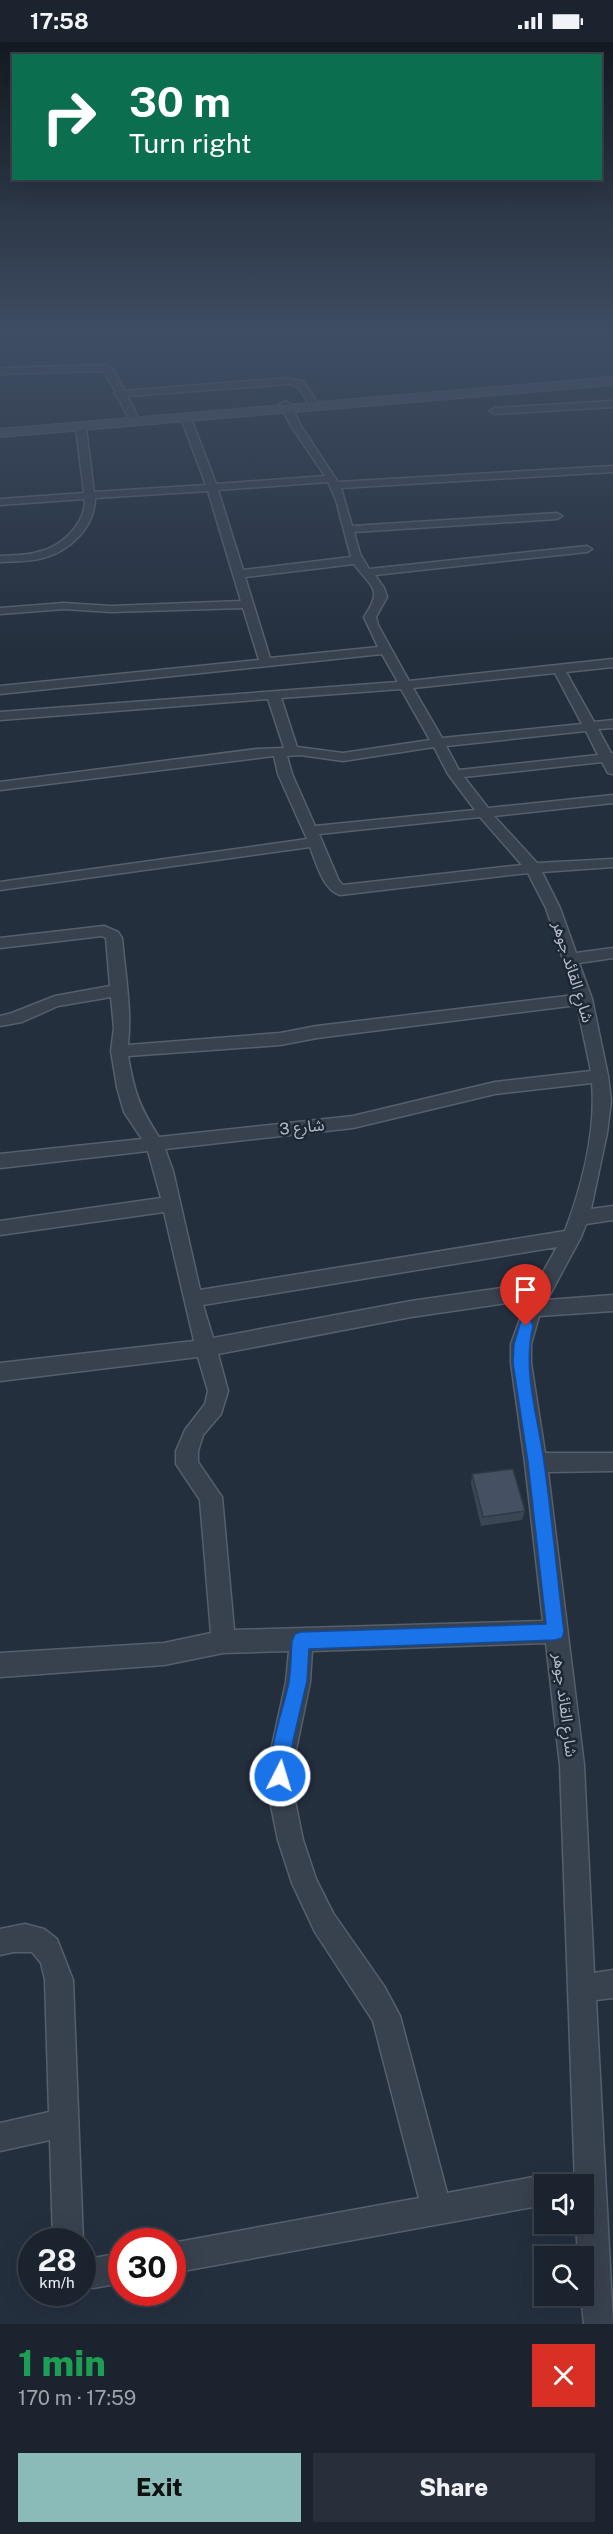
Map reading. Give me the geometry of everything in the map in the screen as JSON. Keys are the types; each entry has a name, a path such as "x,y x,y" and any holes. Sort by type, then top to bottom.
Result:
{"street":[{"path":"0,559 37,556 52,551 82,527 89,513 82,438"},
{"path":"194,438 212,486 266,664"},
{"name":"شارع القائد جوهر","path":"306,438 333,482 343,506 348,529 361,566 380,591 382,598 370,621 455,774 485,814 533,868 553,908 584,999 607,1101 593,1166 576,1227 532,1309 521,1344 521,1363 536,1462 572,1765 582,1988 584,2174"},
{"path":"0,502 212,486 613,469"},
{"path":"348,529 557,516"},
{"path":"239,574 586,549"},
{"path":"0,611 64,606 133,609 249,604"},
{"path":"0,690 386,650"},
{"path":"0,716 405,685 613,663"},
{"path":"455,774 611,761 559,669"},
{"path":"273,694 285,751 285,774 333,883 340,890 533,868 613,863"},
{"path":"0,786 285,751 343,757 436,743 613,724"},
{"path":"0,886 313,837 613,800"},
{"path":"0,943 96,932 109,932 113,935 122,1028 119,1051 125,1087 133,1112 154,1144 171,1204 192,1299 218,1391 210,1414 195,1430 187,1451 187,1464 211,1497 223,1642"},
{"path":"570,959 613,952"},
{"path":"0,1021 16,1018 55,1001 118,990"},
{"path":"119,1051 280,1040 317,1032 584,999"},
{"name":"شارع 3","path":"0,1161 353,1122 404,1112 495,1088 600,1076"},
{"path":"0,1228 171,1204"},
{"path":"192,1299 576,1227 613,1213"},
{"path":"0,1372 206,1348 411,1309 541,1290"},
{"path":"532,1309 613,1303"},
{"path":"536,1462 613,1462"},
{"path":"0,1665 164,1654 223,1642 555,1632"},
{"path":"301,1641 298,1681 283,1741 280,1776 286,1820 303,1881 314,1906 334,1939 372,1989 386,2016 437,2210"},
{"path":"0,1942 15,1938 34,1938 48,1945 54,1958 59,1980 68,2228"},
{"path":"582,1988 613,1984"},
{"path":"0,2137 64,2123"},
{"path":"186,2255 534,2192"},
{"name":"شارع القائد جوهر","path":"589,2234 599,2324"}],"building":[{"path":"513,1469 525,1511 483,1517 472,1474"}],"route":[{"path":"280,1776 283,1741 298,1681 301,1641 555,1632 536,1462 521,1363 521,1344 526,1326"}]}
